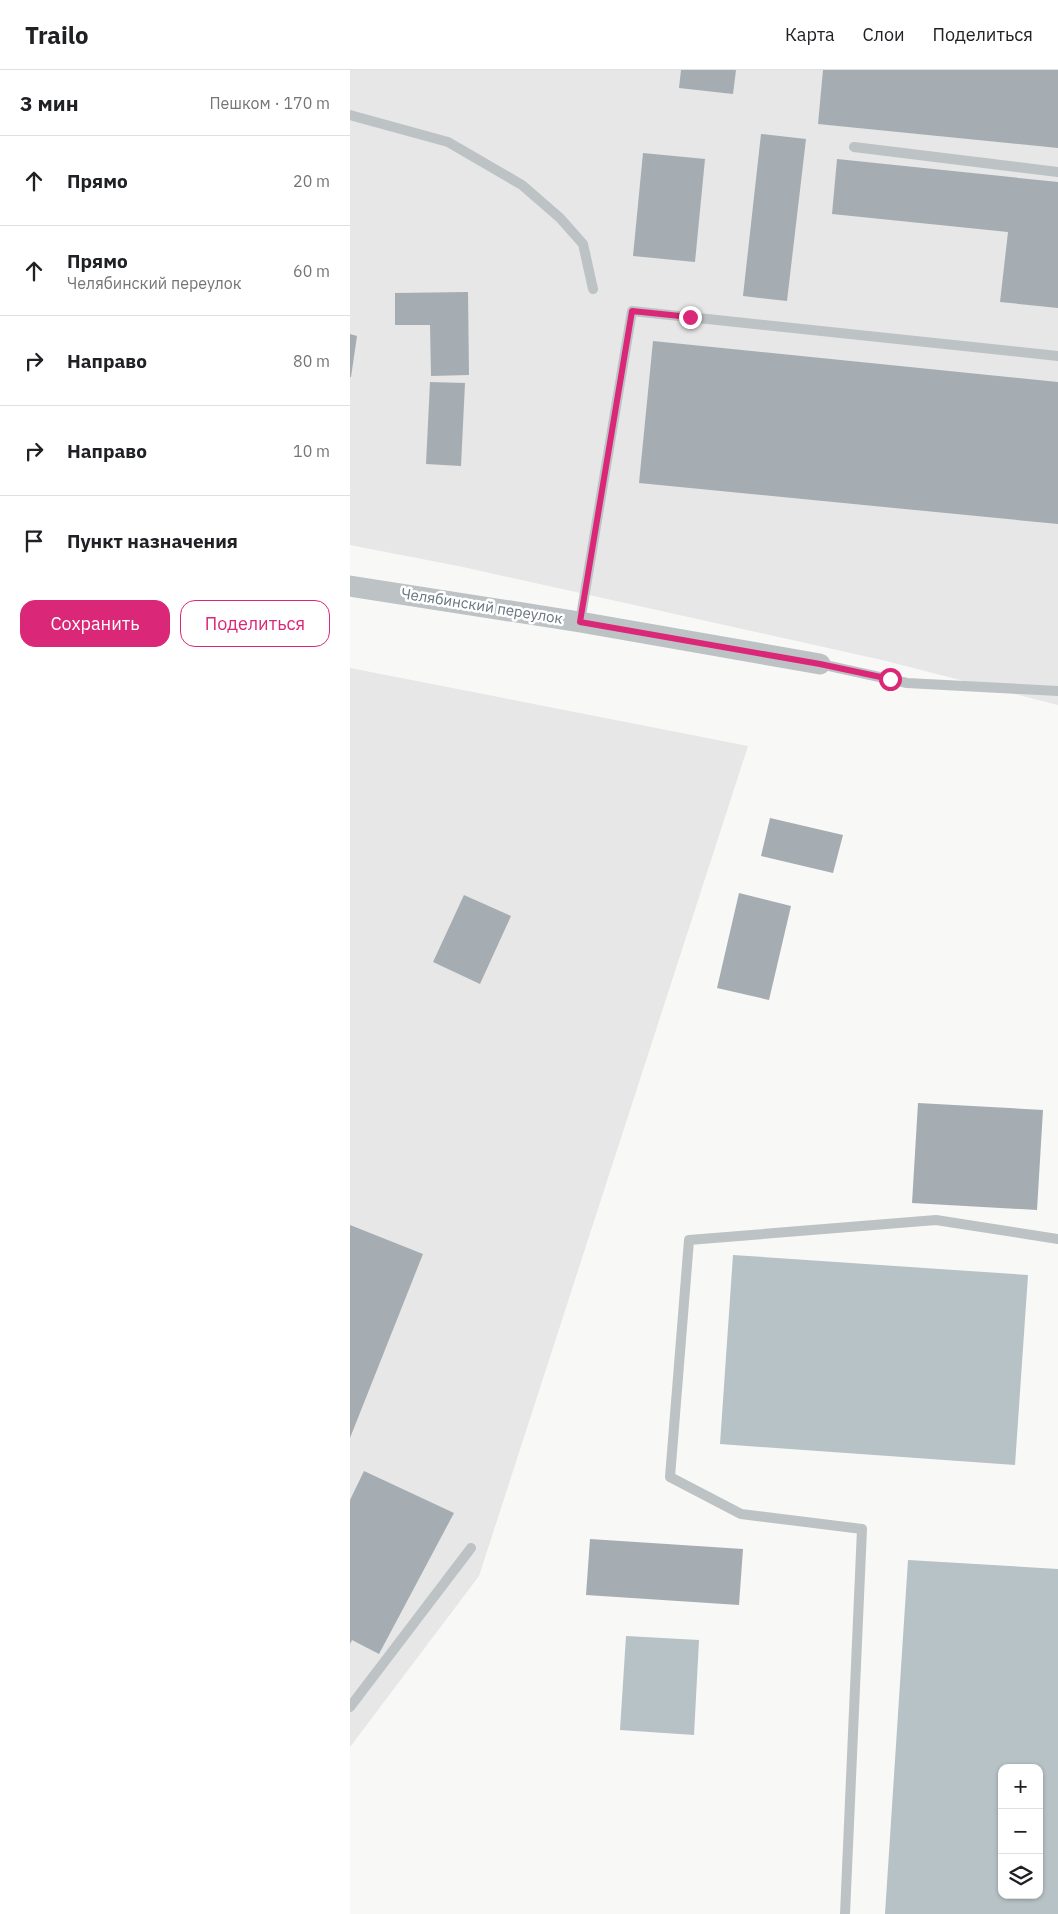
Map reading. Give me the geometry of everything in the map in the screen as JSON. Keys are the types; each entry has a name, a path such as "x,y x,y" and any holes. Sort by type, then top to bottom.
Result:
{"street":[{"name":"Челябинский переулок","path":"350,586 580,622 820,664"}],"lane":[{"path":"350,115 448,142 522,185 560,218 583,244 593,289"},
{"path":"854,147 1058,172"},
{"path":"580,622 632,311 1058,356"},
{"path":"820,664 907,683 1058,691"},
{"path":"844,1914 862,1529 741,1514 670,1476 689,1240 936,1220 1058,1240"},
{"path":"350,1706 471,1548"}],"shaded area":[{"path":"350,70 1058,70 1058,705 882,660 463,567 350,545"},
{"path":"350,668 748,746 479,1576 350,1747"},
{"path":"733,1255 1028,1275 1015,1465 720,1444"},
{"path":"908,1560 1058,1569 1058,1914 885,1914"},
{"path":"626,1636 699,1640 694,1735 620,1730"}],"building":[{"path":"681,70 736,70 733,94 679,88"},
{"path":"823,70 1058,70 1058,148 818,124"},
{"path":"761,134 806,139 787,301 743,296"},
{"path":"643,153 705,159 695,262 633,256"},
{"path":"837,159 1058,182 1058,308 1000,302 1008,232 832,214"},
{"path":"468,292 469,375 431,376 430,325 395,325 395,293"},
{"path":"350,334 357,336 351,377 350,377"},
{"path":"653,341 1058,382 1058,524 639,483"},
{"path":"430,382 465,383 461,466 426,464"},
{"path":"770,818 843,835 833,873 761,856"},
{"path":"739,893 791,906 769,1000 717,988"},
{"path":"464,895 511,916 480,984 433,962"},
{"path":"918,1103 1043,1110 1037,1210 912,1203"},
{"path":"350,1225 423,1254 350,1438"},
{"path":"364,1471 454,1513 379,1654 352,1640 350,1644 350,1500"},
{"path":"590,1539 743,1549 739,1605 586,1595"}],"route":[{"path":"690,317 632,311 580,622 820,664 890,679"}]}
